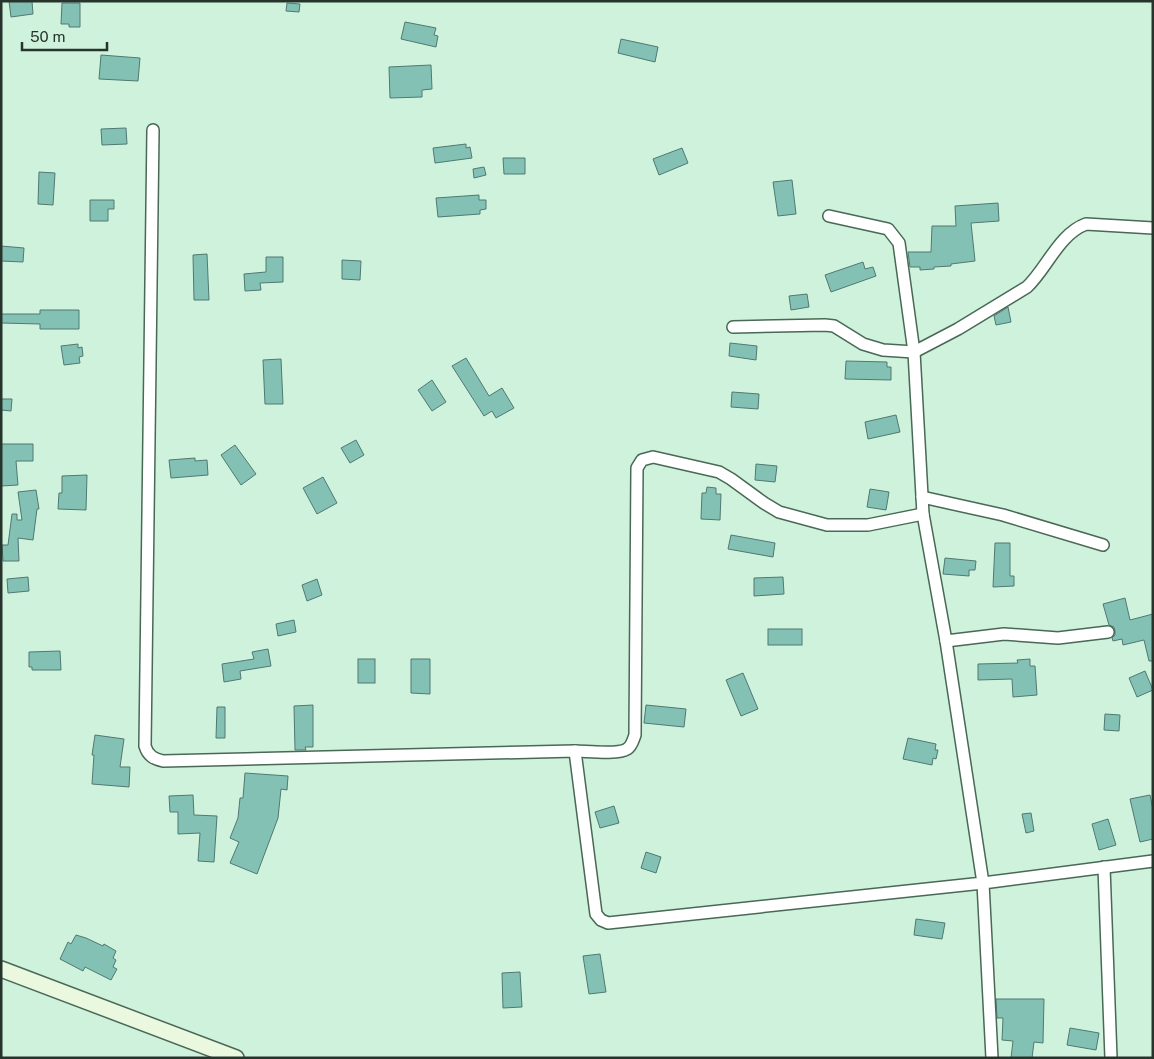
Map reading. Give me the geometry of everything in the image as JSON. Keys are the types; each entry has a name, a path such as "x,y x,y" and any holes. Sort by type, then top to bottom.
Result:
{"main road":[{"path":"1,969 236,1058"}],"street":[{"path":"153,130 145,746 147,753 154,759 163,761 574,751 619,752 627,749 635,735 637,468 642,460 653,457 720,472 779,512 827,526 868,525 923,514"},
{"path":"829,216 888,229 899,243 914,352 923,514 946,642 984,883 992,1058"},
{"path":"733,327 825,324 834,326 863,344 883,350 914,352 958,329 1027,287 1066,237 1078,227 1086,224 1153,228"},
{"path":"922,497 1003,515 1103,545"},
{"path":"946,642 1004,634 1058,638 1108,632"},
{"path":"574,751 596,914 601,920 608,923 984,883 1153,861"},
{"path":"1104,868 1111,1058"}],"building":[{"path":"9,1 32,1 33,14 11,17"},
{"path":"62,3 80,3 80,27 69,27 69,24 61,24"},
{"path":"287,3 300,4 299,12 286,11"},
{"path":"405,22 436,28 434,35 438,36 436,47 401,39"},
{"path":"621,39 658,47 655,62 618,53"},
{"path":"101,55 140,58 138,81 99,79"},
{"path":"431,65 432,89 422,90 422,97 390,98 389,67"},
{"path":"126,128 127,144 102,145 101,129"},
{"path":"466,144 466,148 470,147 472,158 435,163 433,148"},
{"path":"682,148 688,163 659,175 653,159"},
{"path":"503,158 525,158 525,174 504,174"},
{"path":"484,167 486,175 474,178 473,169"},
{"path":"39,172 55,173 53,205 38,204"},
{"path":"792,180 796,214 778,216 773,182"},
{"path":"479,195 479,200 486,200 486,209 480,210 480,214 438,217 436,198"},
{"path":"90,200 114,200 114,209 108,209 108,221 90,221"},
{"path":"998,203 999,221 971,223 975,261 934,267 934,269 920,270 920,267 910,267 908,252 931,252 932,226 956,226 955,206"},
{"path":"1,246 24,248 23,262 1,261"},
{"path":"207,254 209,300 194,300 193,255"},
{"path":"266,257 283,257 283,282 260,283 261,290 245,291 244,274 266,272"},
{"path":"342,260 361,261 360,280 342,279"},
{"path":"863,262 865,269 873,267 876,276 831,292 825,275"},
{"path":"807,294 809,307 791,310 789,296"},
{"path":"1008,307 1011,322 996,325 994,316"},
{"path":"40,310 79,310 79,329 40,329 40,324 1,323 1,314 40,314"},
{"path":"730,343 757,346 756,360 729,356"},
{"path":"78,344 78,348 82,347 83,356 79,357 80,363 64,365 61,346"},
{"path":"466,358 489,396 502,388 514,408 496,418 492,411 484,416 452,366"},
{"path":"281,359 283,404 265,404 263,360"},
{"path":"846,361 887,362 887,367 891,367 891,380 845,379"},
{"path":"432,380 446,402 432,411 418,390"},
{"path":"732,392 759,394 758,409 731,407"},
{"path":"1,399 12,399 11,411 1,410"},
{"path":"896,415 900,432 868,439 865,422"},
{"path":"356,440 364,455 350,463 341,448"},
{"path":"1,444 33,444 33,461 16,461 18,485 1,486"},
{"path":"235,445 256,474 241,485 221,455"},
{"path":"195,458 195,461 207,460 208,475 171,478 169,460"},
{"path":"756,464 777,466 775,482 755,480"},
{"path":"87,475 86,510 58,509 59,493 62,493 62,476"},
{"path":"323,477 337,503 317,514 303,488"},
{"path":"707,487 716,488 716,494 721,494 720,520 701,519 702,493 706,493"},
{"path":"870,489 889,492 886,510 867,507"},
{"path":"36,490 39,509 37,509 33,540 18,538 19,561 3,561 2,545 8,545 12,514 17,514 17,520 22,520 18,492"},
{"path":"731,535 775,543 773,557 728,549"},
{"path":"995,543 1010,543 1010,576 1014,576 1014,586 993,587"},
{"path":"945,558 976,561 975,570 969,570 969,576 943,574"},
{"path":"28,577 29,591 8,593 7,579"},
{"path":"783,577 784,594 754,596 754,578"},
{"path":"317,579 322,595 307,601 302,585"},
{"path":"1125,598 1130,620 1153,614 1153,661 1149,661 1144,640 1123,645 1122,639 1113,641 1112,638 1115,635 1114,627 1109,625 1103,604"},
{"path":"294,620 296,632 278,636 276,624"},
{"path":"768,629 802,629 802,645 768,645"},
{"path":"268,649 271,666 240,671 241,679 224,682 222,664 254,659 252,652"},
{"path":"60,651 61,670 32,670 32,667 29,667 29,652"},
{"path":"358,659 375,659 375,683 358,683"},
{"path":"411,659 430,659 430,694 411,693"},
{"path":"1030,659 1030,666 1035,666 1037,695 1013,697 1012,679 978,680 978,664 1018,663 1017,660"},
{"path":"1145,671 1153,690 1137,697 1129,678"},
{"path":"743,673 758,709 741,716 726,680"},
{"path":"313,705 313,747 305,747 306,750 295,750 294,706"},
{"path":"646,705 686,709 684,727 644,723"},
{"path":"217,707 225,707 225,738 216,738"},
{"path":"1105,714 1120,715 1119,731 1104,730"},
{"path":"95,735 124,739 120,767 130,767 129,787 92,784 94,755 92,755"},
{"path":"908,738 936,744 935,750 938,750 936,759 933,758 932,765 903,759"},
{"path":"245,773 288,776 287,790 281,789 278,818 257,874 230,863 239,842 230,838 238,818 240,798 243,798"},
{"path":"193,795 194,815 217,816 214,862 198,861 200,833 178,834 178,812 170,812 169,796"},
{"path":"1150,795 1153,810 1153,839 1140,842 1130,799"},
{"path":"614,806 619,823 600,828 595,812"},
{"path":"1031,813 1034,831 1026,833 1022,814"},
{"path":"1108,819 1116,845 1099,850 1092,824"},
{"path":"646,852 661,857 656,873 641,868"},
{"path":"916,919 945,923 942,939 914,935"},
{"path":"76,935 103,946 104,944 116,951 113,958 116,960 113,967 117,969 111,980 85,967 83,971 60,959 68,942 71,944"},
{"path":"600,954 606,992 589,994 583,956"},
{"path":"520,972 522,1007 503,1008 502,973"},
{"path":"996,999 1044,999 1043,1043 1034,1042 1032,1058 1011,1058 1013,1041 1002,1040 1003,1018 997,1018"},
{"path":"1070,1028 1099,1033 1096,1050 1067,1045"}]}
